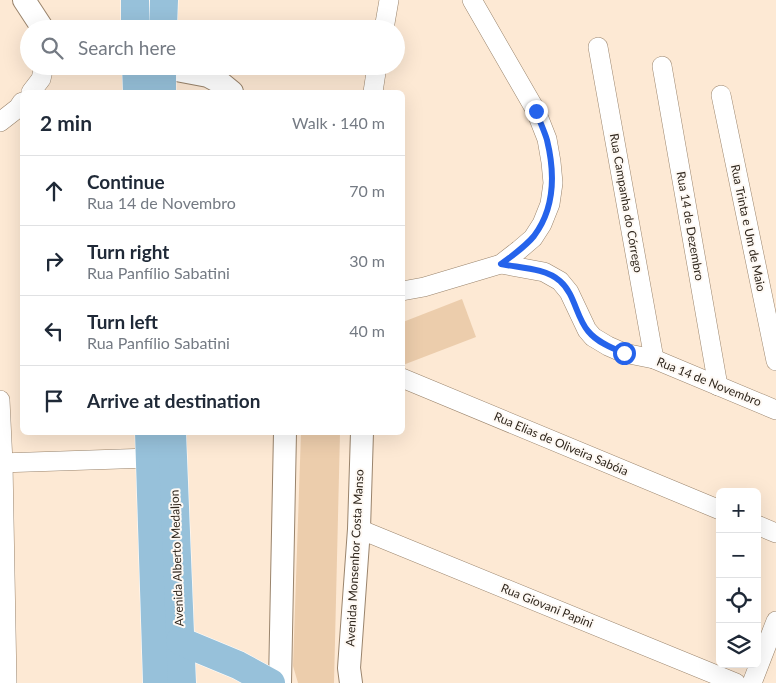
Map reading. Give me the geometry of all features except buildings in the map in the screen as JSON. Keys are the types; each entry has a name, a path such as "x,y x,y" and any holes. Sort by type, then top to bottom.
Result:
{"main road":[{"path":"135,0 135,20"},
{"path":"163,20 164,0"},
{"path":"139,90 152,75"},
{"name":"Avenida Alberto Medaljon","path":"172,435 182,683"},
{"name":"Avenida Alberto Medaljon","path":"150,445 157,683"},
{"path":"180,641 238,665 271,683"}],"street":[{"path":"24,0 37,20"},
{"path":"386,20 390,0"},
{"path":"405,290 424,287 501,264 533,238 542,224 550,204 553,183 551,162 547,140 536,111 472,0"},
{"name":"Rua Campanha do Córrego","path":"598,47 654,359"},
{"name":"Rua 14 de Dezembro","path":"662,66 718,386"},
{"path":"33,90 42,79 43,75"},
{"path":"195,75 208,76 229,90"},
{"path":"373,90 375,75"},
{"name":"Rua Trinta e Um de Maio","path":"721,95 776,361"},
{"path":"0,122 20,105"},
{"name":"Rua 14 de Novembro","path":"501,264 544,272 560,281 569,292 587,330 608,346 624,353 654,359 776,410"},
{"name":"Rua Elias de Oliveira Sabóia","path":"405,379 716,508"},
{"path":"0,400 7,683"},
{"path":"280,683 285,435"},
{"name":"Avenida Monsenhor Costa Manso","path":"351,683 349,668 359,529 362,435"},
{"path":"1,463 150,445"},
{"path":"761,527 776,533"},
{"name":"Rua Giovani Papini","path":"359,529 736,683"},
{"path":"752,683 776,621"}],"shaded area":[{"path":"462,299 476,337 405,364 405,321"},
{"path":"301,435 340,435 334,683 298,683 293,666"}],"route":[{"path":"536,111 547,140 551,162 553,183 550,204 542,224 533,238 501,264 544,272 560,281 569,292 587,330 608,346 624,353"}]}
